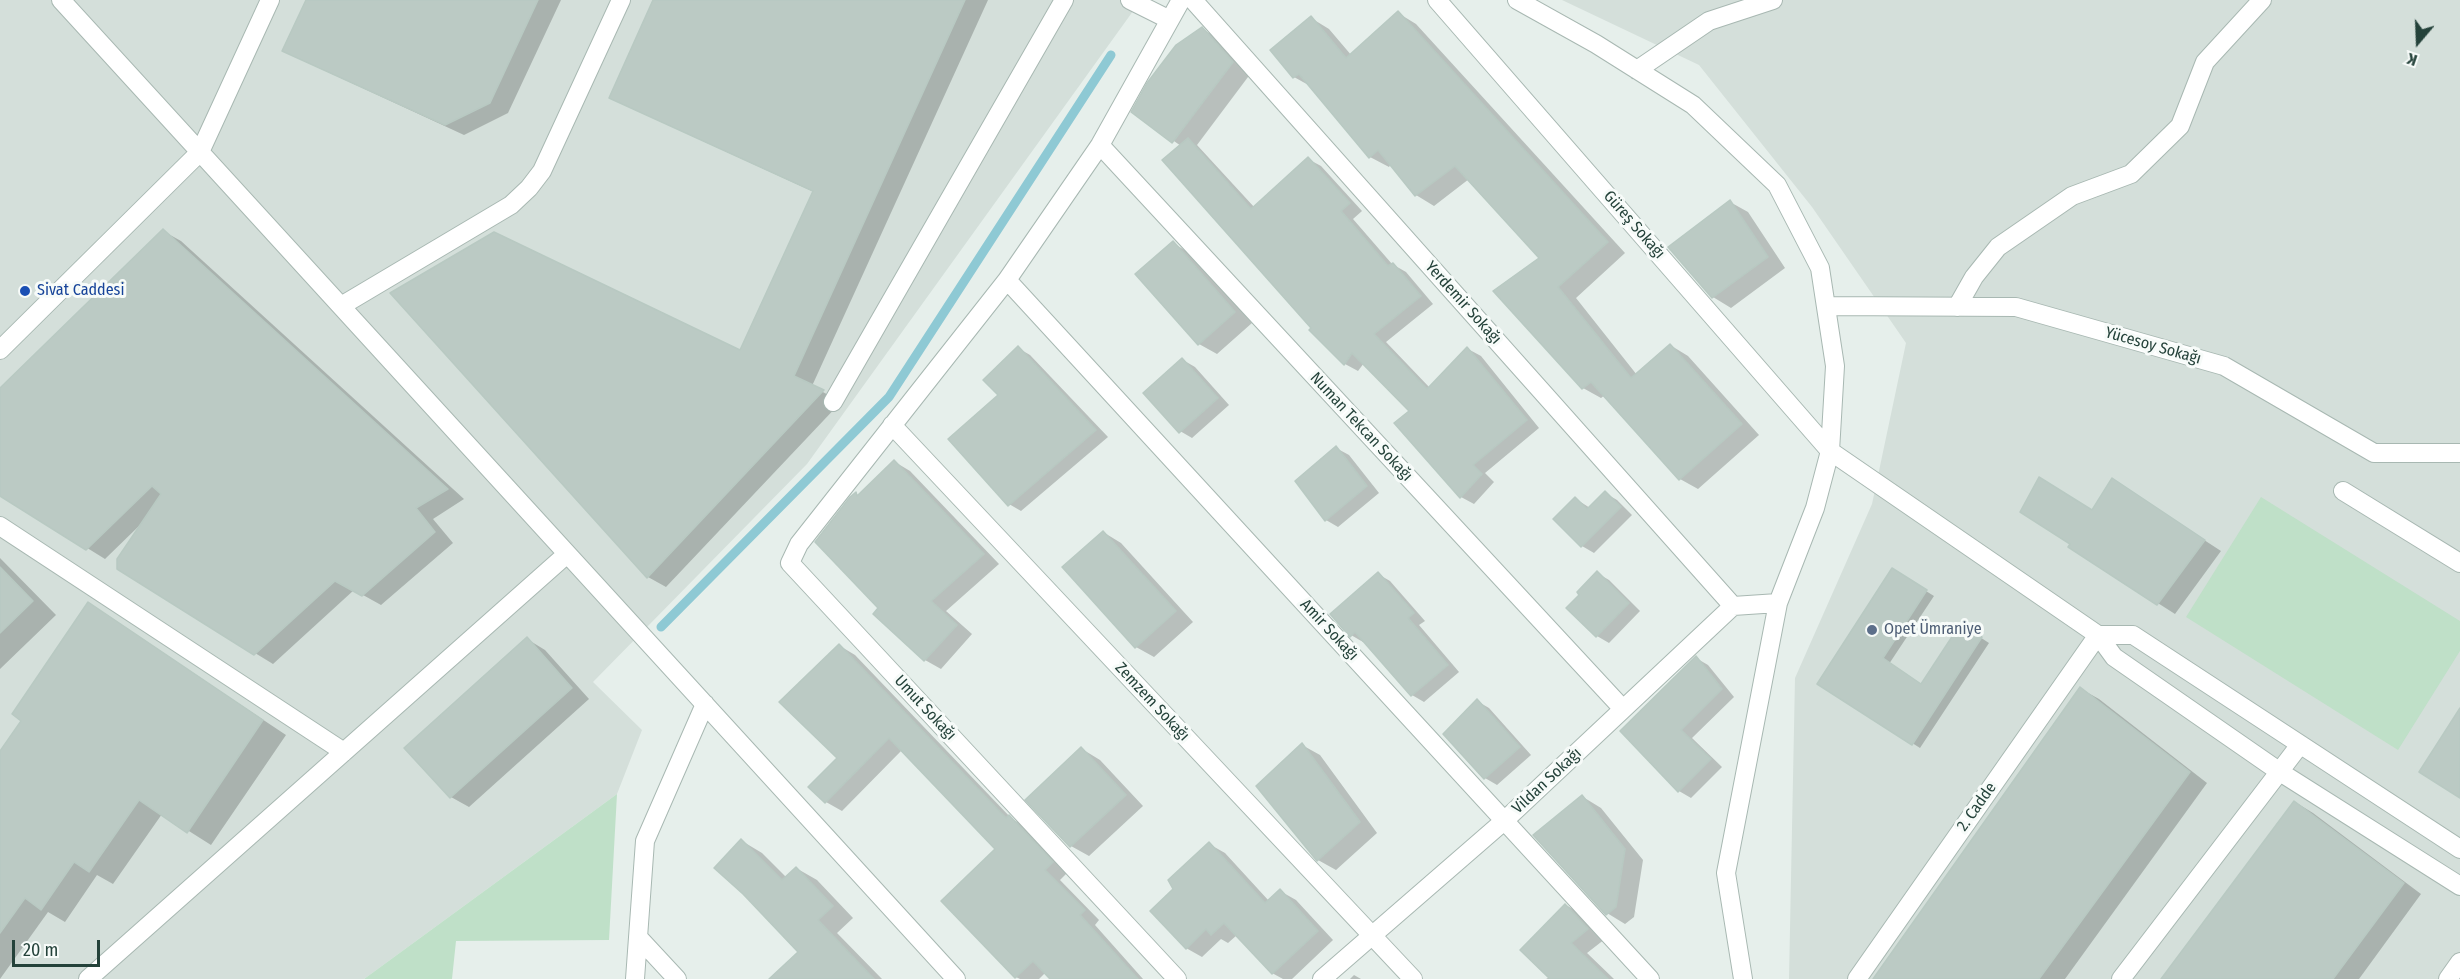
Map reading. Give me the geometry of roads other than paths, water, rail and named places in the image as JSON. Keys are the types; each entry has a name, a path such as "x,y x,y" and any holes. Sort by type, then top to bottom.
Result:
{"street":[{"path":"61,0 956,979"},
{"path":"0,350 200,152 270,0"},
{"path":"341,306 511,205 529,188 542,171 621,0"},
{"path":"832,402 1064,0"},
{"path":"1130,0 1170,20"},
{"path":"892,425 1007,280 1100,145 1181,0"},
{"name":"Yerdemir Sokağı","path":"1193,0 1733,606"},
{"name":"Güreş Sokağı","path":"1437,0 1830,451 2098,635 2114,657 2280,772 2460,886"},
{"path":"1519,0 1693,105 1778,184 1820,268 1835,366 1830,451 1815,508 1778,603 1726,873 1743,979"},
{"path":"1637,70 1709,21 1773,0"},
{"path":"1957,307 1974,277 1998,247 2072,196 2131,174 2180,126 2205,62 2262,0"},
{"name":"Numan Tekcan Sokağı","path":"1100,145 1623,710"},
{"name":"Amir Sokağı","path":"1007,280 1650,979"},
{"name":"Yücesoy Sokağı","path":"1826,306 2016,307 2224,366 2374,453 2460,453"},
{"name":"Zemzem Sokağı","path":"892,425 1413,979"},
{"name":"Umut Sokağı","path":"892,425 799,544 790,563 1177,979"},
{"path":"2343,491 2460,563"},
{"path":"0,526 344,752"},
{"path":"88,979 567,554"},
{"path":"1733,606 1778,603"},
{"name":"Vildan Sokağı","path":"1322,979 1504,821 1733,606"},
{"path":"2098,635 2133,635 2299,746 2460,849"},
{"name":"2. Cadde","path":"1857,979 2098,635"},
{"path":"635,979 645,841 705,704"},
{"path":"2121,979 2299,746"},
{"path":"638,937 677,979"},
{"path":"2448,979 2460,962"}],"waterway":[{"path":"661,627 889,397 1111,55"}],"place":[{"name":"Sivat Caddesi","path":"25,291"},
{"name":"Opet Ümraniye","path":"1872,630"}]}
